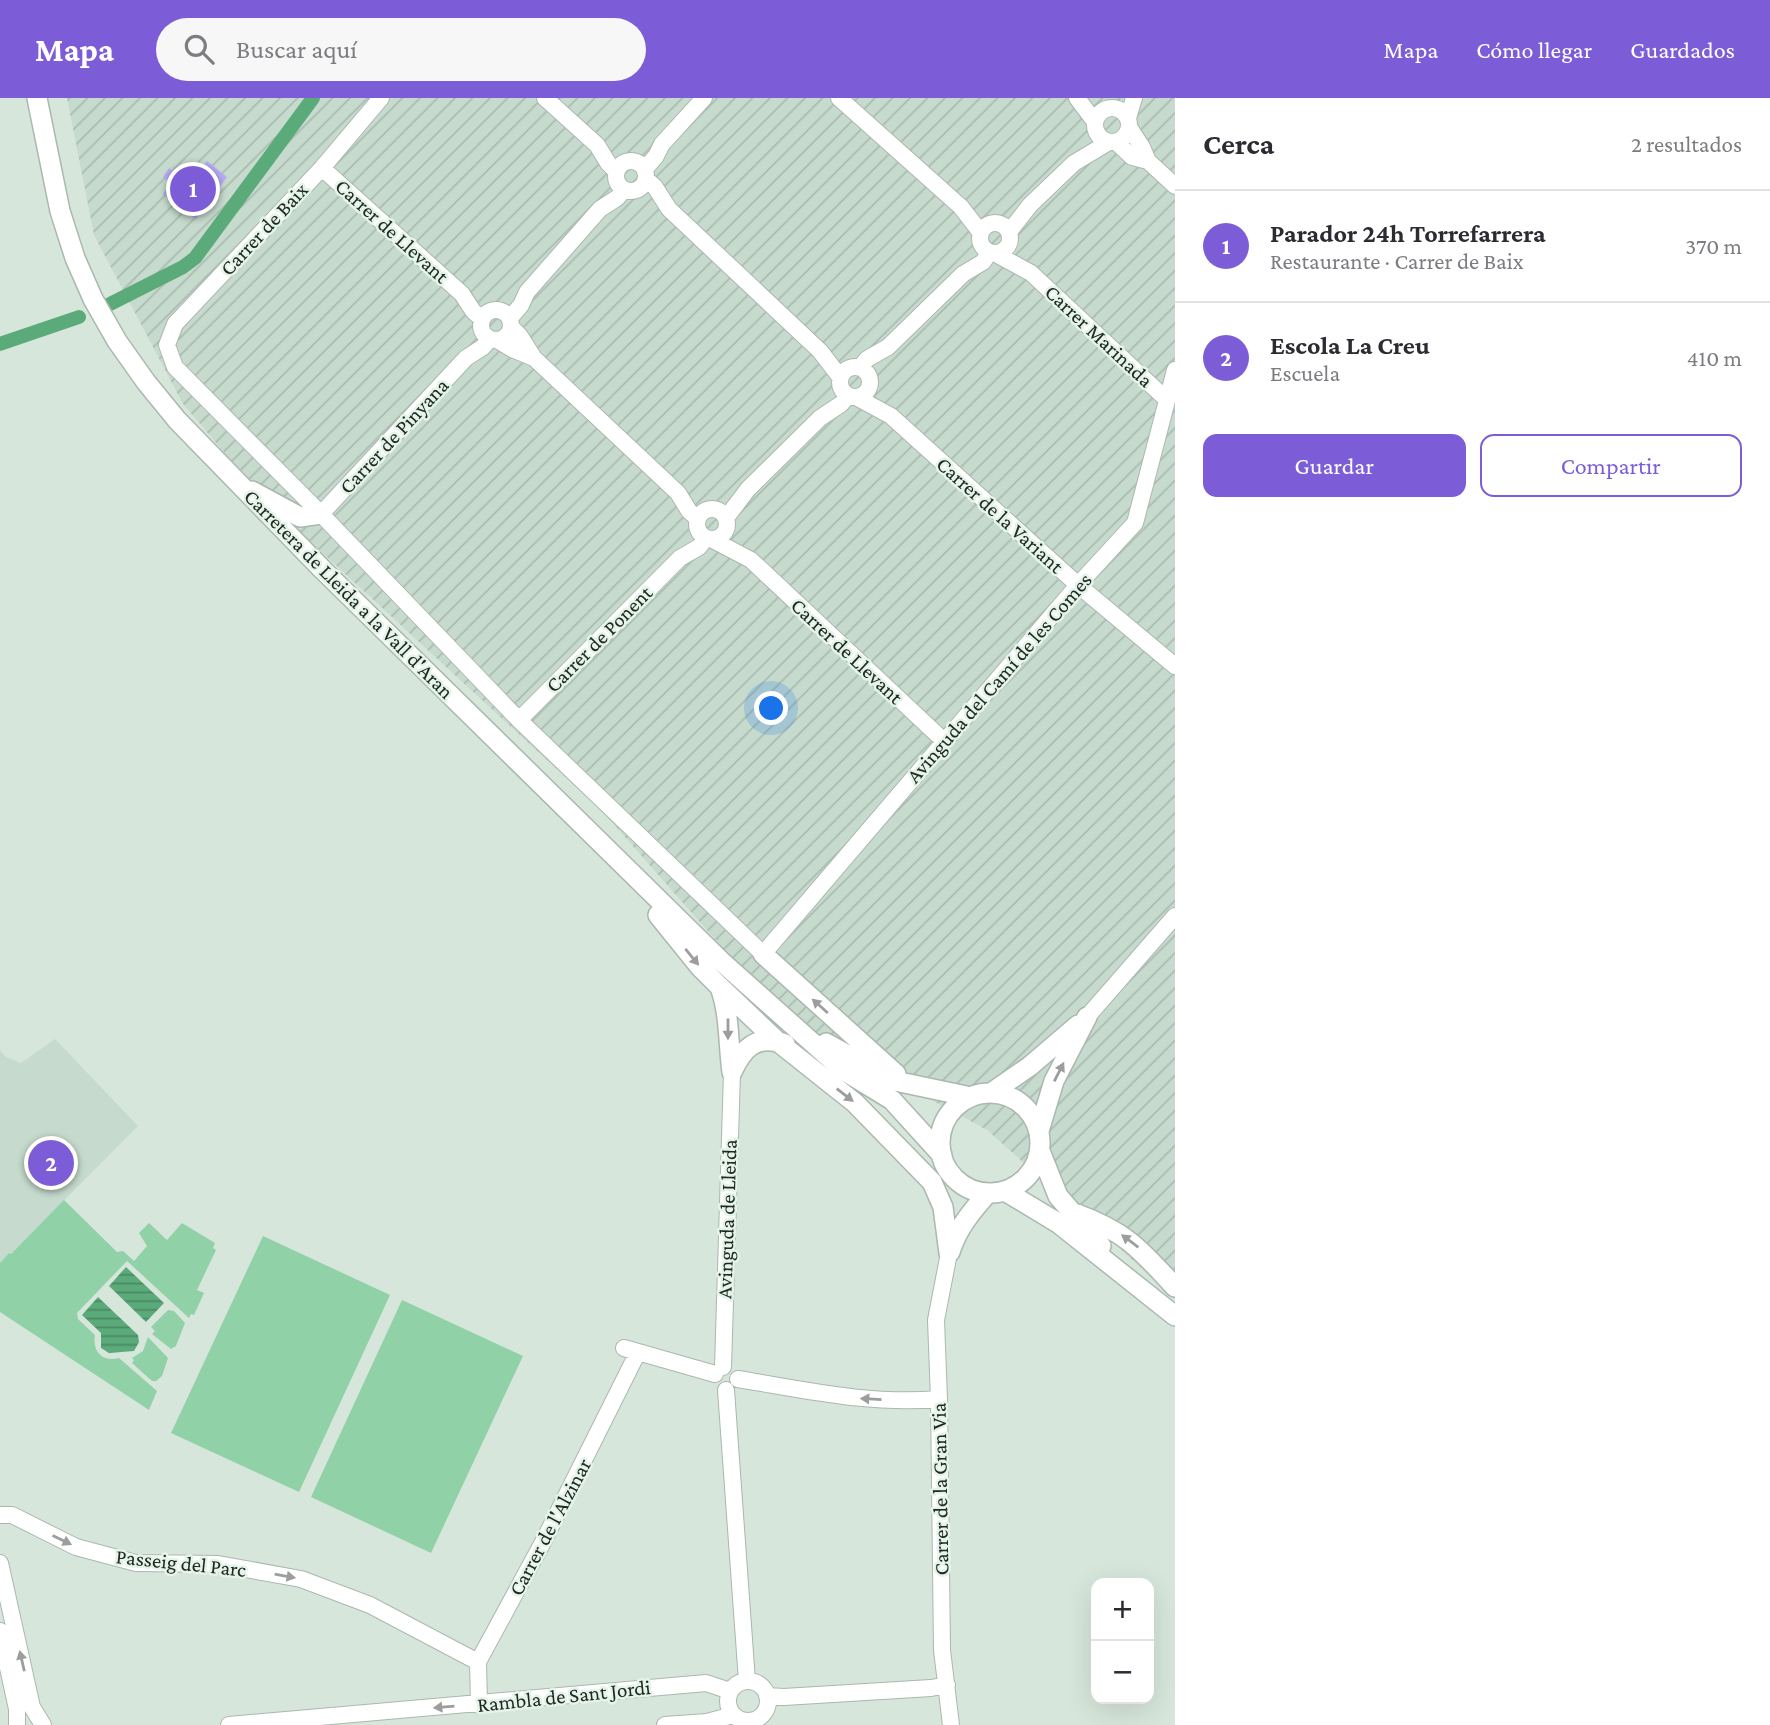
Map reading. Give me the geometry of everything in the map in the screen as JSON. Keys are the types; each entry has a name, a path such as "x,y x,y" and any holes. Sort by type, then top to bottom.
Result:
{"main road":[{"name":"Carretera de Lleida a la Vall d'Aran","path":"37,98 67,235 93,299 117,341 146,382 177,420 240,486 722,962 779,1014"},
{"path":"240,486 300,517 321,514"},
{"path":"604,846 700,967 777,1041 855,1103 932,1182 943,1207 952,1245"},
{"path":"762,954 907,1084"},
{"path":"719,986 728,1015 732,1072"},
{"path":"779,1014 843,1070 892,1100 942,1155 953,1178 952,1245"},
{"path":"779,1014 883,1076 907,1084 971,1097"},
{"path":"991,1093 1030,1066 1087,1017"},
{"path":"1087,1017 1054,1081 1039,1131 1040,1151 1058,1195 1123,1273"},
{"path":"732,1072 747,1048 757,1042 777,1041 803,1050 832,1067 843,1070"},
{"path":"942,1155 941,1134 946,1121 959,1104 971,1097 991,1093 1007,1096 1022,1104 1039,1131"},
{"path":"952,1245 996,1192 1018,1185 1029,1176 1040,1151"},
{"path":"953,1178 969,1189 996,1192 1058,1223 1175,1316"},
{"path":"1073,1213 1109,1226 1138,1246 1175,1287"}],"street":[{"name":"Carrer de Baix","path":"321,514 175,367 167,345 175,324 322,168 381,98"},
{"name":"Carrer de la Variant","path":"545,98 597,145 608,163 655,187 668,209 820,351 1078,585 1175,666"},
{"name":"Carrer de Pinyana","path":"321,514 466,358 473,338 522,305 527,292 600,209 617,198 643,153 662,144 704,98"},
{"name":"Carrer Marinada","path":"839,98 995,238 1166,399"},
{"path":"1077,98 1106,114 1122,111 1148,161 1175,186"},
{"path":"1093,98 1106,114 1103,141 1113,142 1132,157 1148,161"},
{"path":"1128,123 1134,98"},
{"name":"Carrer de Ponent","path":"1074,163 1079,149 1106,114"},
{"name":"Carrer de Ponent","path":"519,720 854,381 880,362 888,347 963,274 972,252 995,238 1074,163 1122,139 1128,123"},
{"name":"Carrer de Llevant","path":"322,168 496,324 512,349 534,358 944,741"},
{"name":"Avinguda del Camí de les Comes","path":"762,954 1078,585 1135,523 1175,370"},
{"path":"321,514 519,720 762,954"},
{"path":"1087,1017 1175,916"},
{"name":"Avinguda de Lleida","path":"719,1370 732,1072"},
{"name":"Carrer de la Gran Via","path":"951,1725 942,1650 940,1399 936,1320 952,1245"},
{"name":"Carrer de l'Alzinar","path":"479,1705 478,1662 543,1542 631,1350 719,1370"},
{"path":"719,1370 716,1385 868,1399 940,1399"},
{"path":"732,1385 747,1681"},
{"name":"Passeig del Parc","path":"0,1515 12,1515 76,1547 136,1563 218,1564 301,1579 370,1605 478,1662"},
{"path":"0,1563 33,1707 43,1725"},
{"path":"0,1631 17,1709 17,1725"},
{"path":"747,1681 760,1685 767,1696 766,1709 750,1723 733,1715 728,1704 730,1691 737,1684 747,1681"},
{"name":"Rambla de Sant Jordi","path":"229,1725 479,1705 619,1689 706,1684 730,1691"},
{"path":"767,1696 947,1685"},
{"name":"Rambla de Sant Jordi","path":"664,1725 707,1722 733,1715"}],"shaded area":[{"path":"67,98 1175,98 1175,1298 987,1130 817,1038 743,971 601,810 263,498 183,404 94,235"},
{"path":"55,1039 138,1126 0,1263 0,1050 6,1057 21,1063"},
{"path":"64,1200 117,1252 123,1251 134,1261 147,1246 139,1233 149,1223 167,1240 182,1223 215,1243 213,1248 216,1250 197,1290 204,1293 194,1315 191,1314 189,1318 127,1261 77,1313 78,1319 95,1335 95,1346 100,1354 108,1358 119,1358 157,1391 149,1410 0,1312 0,1263"},
{"path":"263,1236 390,1295 299,1492 171,1433"},
{"path":"126,1267 164,1303 146,1322 109,1286"},
{"path":"98,1297 138,1335 139,1342 134,1351 109,1353 101,1348 101,1333 82,1315"},
{"path":"402,1300 523,1356 431,1553 311,1497"},
{"path":"168,1310 174,1311 185,1323 176,1346 171,1349 152,1334 155,1331 151,1327"},
{"path":"148,1337 168,1358 162,1376 156,1381 152,1381 132,1363 132,1358 143,1351"}],"building":[{"path":"207,161 227,177 196,219 163,194 171,183 163,177 169,168 179,176 190,162 201,169"}],"waterway":[{"path":"110,304 183,267 195,258 313,98"},
{"path":"0,344 79,317"}],"place":[{"name":"Parador 24h Torrefarrera","path":"193,189"},
{"name":"Escola La Creu","path":"51,1163"}]}
